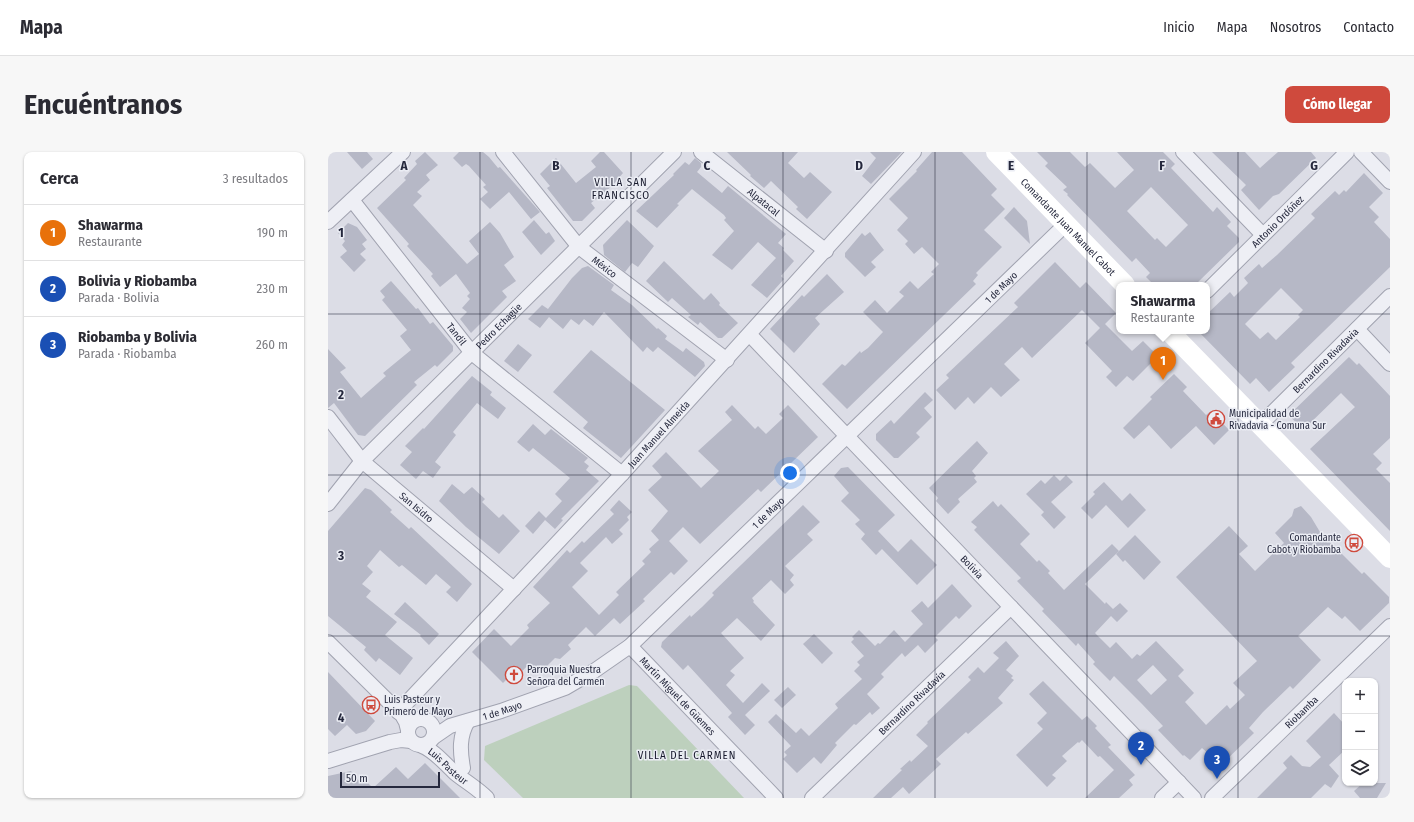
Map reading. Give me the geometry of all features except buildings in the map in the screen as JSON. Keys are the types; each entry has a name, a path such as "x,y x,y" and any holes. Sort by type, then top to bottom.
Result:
{"main road":[{"name":"Comandante Juan Manuel Cabot","path":"1005,155 1066,224 1122,282"},
{"path":"1172,334 1390,558"}],"street":[{"path":"328,222 403,152"},
{"name":"México","path":"503,152 579,247 727,360"},
{"name":"Pedro Echagüe","path":"328,504 362,461 674,152"},
{"name":"Alpatacal","path":"701,152 826,250"},
{"name":"Juan Manuel Almeida","path":"415,730 514,589 750,335 914,152"},
{"path":"1183,152 1264,235"},
{"name":"Antonio Ordóñez","path":"1210,288 1347,152"},
{"path":"1362,152 1390,182"},
{"name":"Tandil","path":"352,200 472,352 622,474"},
{"name":"1 de Mayo","path":"328,761 415,730 450,726 542,698 565,688 594,671 630,646 1066,224"},
{"name":"Bernardino Rivadavia","path":"1260,425 1390,296"},
{"path":"1357,329 1390,364"},
{"name":"Bolivia","path":"750,335 1194,798"},
{"name":"San Isidro","path":"328,417 362,461 514,589"},
{"name":"Bernardino Rivadavia","path":"812,798 1011,607"},
{"name":"Riobamba","path":"1212,798 1390,626"},
{"name":"Luis Pasteur","path":"328,642 415,730 431,751 457,774 475,786 487,798"},
{"name":"Martín Miguel de Güemes","path":"630,646 776,798"},
{"name":"Luis Pasteur","path":"468,721 461,739 461,754 464,768 475,786"},
{"name":"Luis Pasteur","path":"415,730 464,768"},
{"path":"1162,798 1179,782"}],"green space":[{"path":"629,685 637,686 744,798 523,798 484,760 485,746"}],"place":[{"name":"Shawarma","path":"1163,380"},
{"name":"Municipalidad de Rivadavia - Comuna Sur","path":"1216,419"},
{"name":"Comandante Cabot y Riobamba","path":"1354,543"},
{"name":"Parroquia Nuestra Señora del Carmen","path":"514,675"},
{"name":"Luis Pasteur y Primero de Mayo","path":"371,705"},
{"name":"Bolivia y Riobamba","path":"1141,765"},
{"name":"Riobamba y Bolivia","path":"1217,779"}],"district":[{"name":"VILLA SAN FRANCISCO","path":"621,188"},
{"name":"VILLA DEL CARMEN","path":"687,755"}]}
